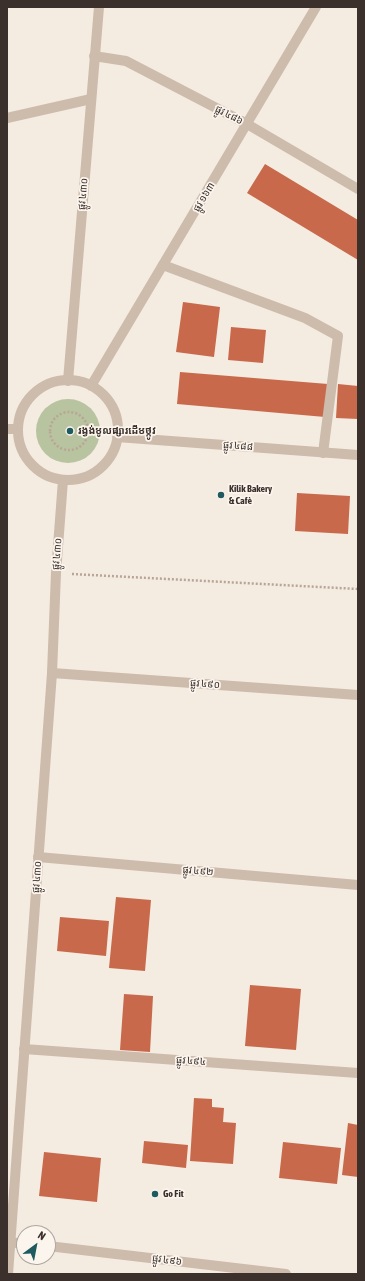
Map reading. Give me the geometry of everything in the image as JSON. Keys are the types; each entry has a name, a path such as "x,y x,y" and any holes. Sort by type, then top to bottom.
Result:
{"street":[{"name":"ផ្លូវ ៤៣០","path":"68,381 90,99 99,7"},
{"name":"ផ្លូវ ១៦៣","path":"91,386 316,7"},
{"name":"ផ្លូវ ៤៨៦","path":"94,56 126,61 247,124 358,189"},
{"path":"7,118 90,99"},
{"path":"164,265 305,318 338,336 323,453"},
{"path":"68,381 80,382 91,386 103,395 112,407 117,422 117,437 114,449 99,470 88,476 76,480 64,480 49,477 36,469 26,458 12,429 32,395 43,387 55,382 68,381"},
{"name":"ផ្លូវ ៤៨៨","path":"117,437 358,455"},
{"name":"ផ្លូវ ៤៣០","path":"8,1274 52,673 56,573 64,480"},
{"name":"ផ្លូវ ៤៩០","path":"52,673 358,695"},
{"name":"ផ្លូវ ៤៩២","path":"38,857 358,885"},
{"name":"ផ្លូវ ៤៩៤","path":"24,1049 358,1073"},
{"path":"10,1242 16,1243"},
{"name":"ផ្លូវ ៤៩៦","path":"56,1247 286,1274"}],"path":[{"path":"64,412 77,413 85,420 88,426 87,439 82,446 74,450 66,450 58,447 52,440 50,426 57,416 64,412"},
{"path":"56,573 358,588"}],"green space":[{"path":"62,399 74,399 91,408 98,419 100,431 98,443 91,454 74,463 62,463 50,458 41,449 36,437 36,425 41,413 50,404"}],"building":[{"path":"265,164 358,220 358,260 247,193"},
{"path":"183,302 220,307 214,357 176,352"},
{"path":"231,327 266,330 263,363 228,360"},
{"path":"180,372 328,384 325,417 177,404"},
{"path":"338,384 358,386 358,419 336,418"},
{"path":"297,493 350,496 348,534 295,531"},
{"path":"116,897 151,900 145,971 109,968"},
{"path":"60,917 109,921 106,956 57,951"},
{"path":"250,985 301,989 296,1050 245,1046"},
{"path":"124,994 153,996 150,1052 120,1050"},
{"path":"194,1098 212,1099 212,1107 224,1108 223,1122 236,1123 233,1164 190,1161"},
{"path":"348,1123 358,1125 358,1177 342,1175"},
{"path":"144,1141 188,1145 186,1168 142,1163"},
{"path":"283,1142 341,1148 337,1184 279,1178"},
{"path":"44,1152 101,1158 97,1202 39,1196"}],"place":[{"name":"រង្វង់មូលផ្សារដើមថ្កូវ","path":"70,431"},
{"name":"Kilik Bakery & Cafè","path":"221,495"},
{"name":"Go Fit","path":"155,1194"}]}
